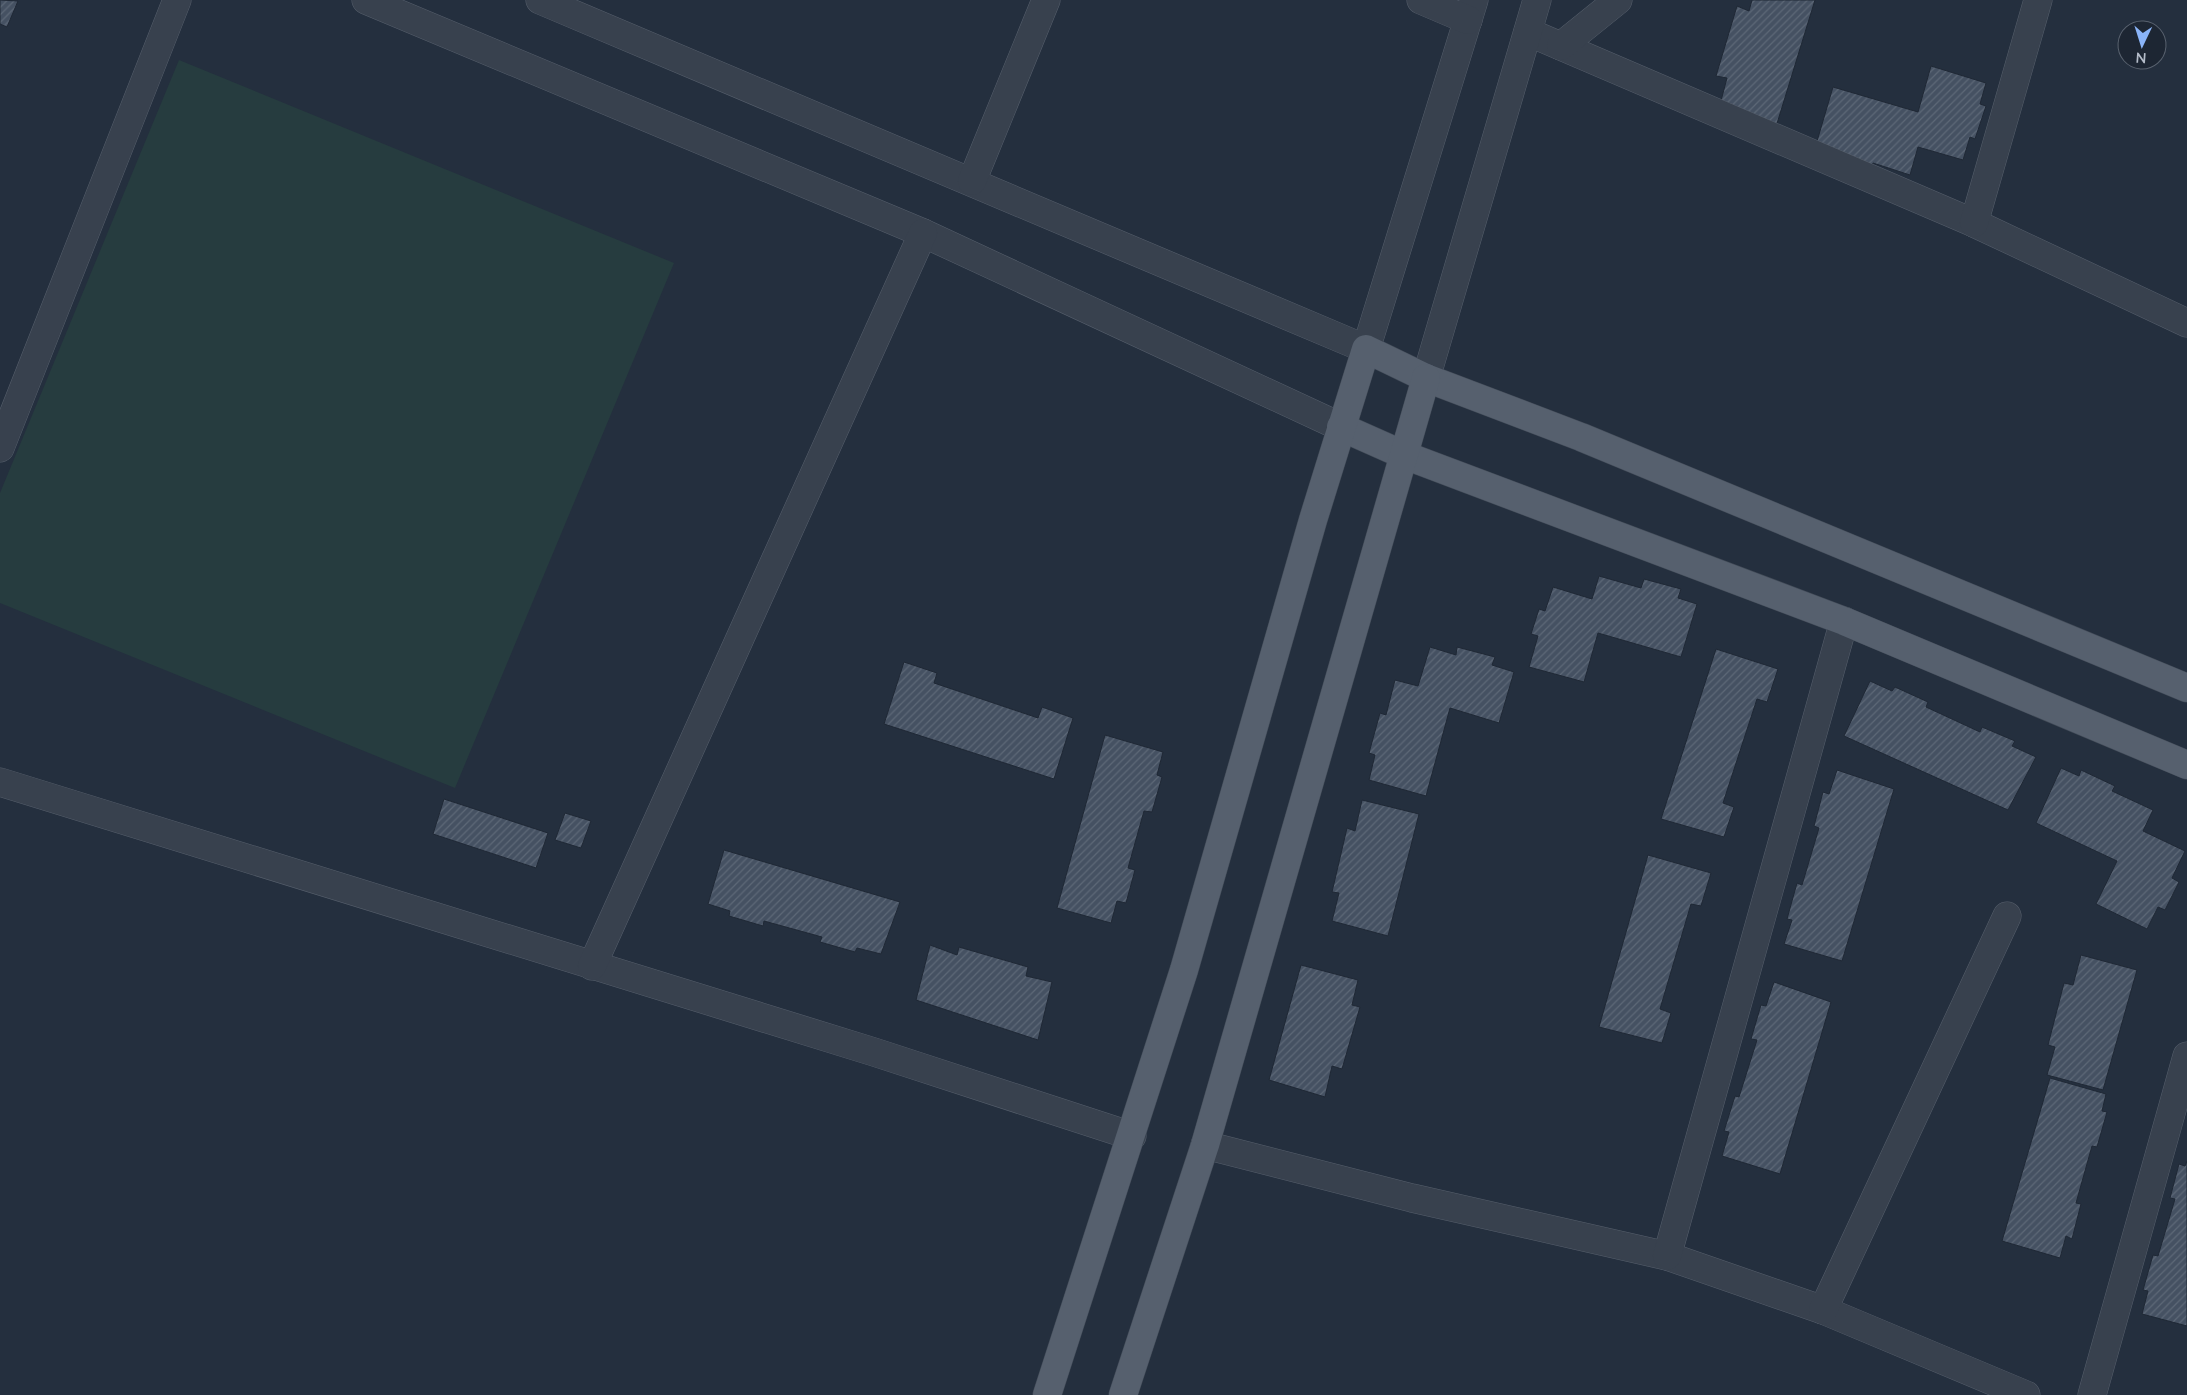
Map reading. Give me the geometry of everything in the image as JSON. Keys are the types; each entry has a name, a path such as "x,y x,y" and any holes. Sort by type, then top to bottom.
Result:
{"main road":[{"path":"1047,1395 1184,970 1341,427 1366,349 1426,378 1590,441 2187,688"},
{"path":"1123,1395 1205,1145 1426,378"},
{"path":"1341,427 1404,456 1844,621 2187,765"}],"street":[{"path":"0,448 177,0"},
{"path":"366,0 923,233 1341,427"},
{"path":"540,0 1366,349 1471,10 1421,0"},
{"path":"972,181 1046,0"},
{"path":"1426,378 1537,0"},
{"path":"1561,46 1618,0"},
{"path":"1974,223 2038,0"},
{"path":"1528,32 1974,223 2187,323"},
{"path":"592,966 923,233"},
{"path":"1667,1256 1844,621"},
{"path":"0,782 874,1052 1132,1136"},
{"path":"1823,1310 2007,916"},
{"path":"2092,1395 2187,1056"},
{"path":"1205,1145 1412,1198 1667,1256 1823,1310 2026,1395"}],"green space":[{"path":"179,60 674,263 455,788 0,603 0,493"}],"building":[{"path":"0,0 18,1 7,27 0,24"},
{"path":"1752,0 1815,0 1775,130 1718,112 1727,78 1716,76 1737,6 1749,11"},
{"path":"1931,66 1986,83 1980,104 1986,106 1975,139 1970,137 1963,160 1918,147 1910,175 1873,163 1869,172 1815,148 1833,87 1918,112"},
{"path":"1599,576 1641,588 1644,579 1681,589 1678,598 1697,604 1681,657 1598,633 1584,682 1529,667 1538,636 1531,634 1539,609 1545,611 1553,587 1592,599"},
{"path":"1430,647 1456,655 1457,647 1495,657 1492,665 1514,672 1499,723 1450,708 1426,796 1369,780 1375,755 1369,753 1380,713 1386,715 1395,680 1418,686"},
{"path":"1716,649 1778,669 1767,702 1757,699 1723,803 1734,807 1724,837 1661,819"},
{"path":"904,662 937,673 934,683 1038,718 1042,707 1073,718 1054,779 884,724"},
{"path":"1870,681 1892,691 1895,687 1928,702 1926,707 1980,732 1982,727 2015,741 2012,746 2036,757 2008,810 1844,736"},
{"path":"1105,735 1163,752 1157,775 1162,777 1152,812 1144,811 1128,868 1135,870 1126,903 1117,901 1111,923 1057,908"},
{"path":"2061,768 2079,776 2081,770 2115,786 2112,791 2153,810 2143,831 2185,851 2172,878 2179,882 2165,910 2158,907 2147,929 2096,904 2117,861 2036,823"},
{"path":"1837,770 1894,789 1842,961 1784,944 1792,920 1787,919 1797,883 1802,885 1819,828 1814,826 1823,792 1829,794"},
{"path":"444,799 548,833 536,868 433,834"},
{"path":"1362,800 1419,814 1388,936 1332,921 1339,893 1332,892 1347,828 1355,831"},
{"path":"565,813 591,821 581,848 555,840"},
{"path":"724,850 900,902 881,954 857,948 855,952 820,942 822,937 764,921 763,926 729,916 730,911 708,904"},
{"path":"1648,855 1711,873 1701,906 1691,904 1660,1009 1671,1013 1662,1043 1599,1027"},
{"path":"930,945 957,955 959,947 1028,967 1026,976 1052,982 1038,1040 916,1000"},
{"path":"2081,955 2137,970 2103,1090 2047,1075 2055,1047 2048,1045 2064,983 2073,985"},
{"path":"1301,965 1358,980 1352,1005 1360,1007 1342,1069 1332,1066 1325,1097 1269,1080"},
{"path":"1774,982 1831,1002 1780,1174 1722,1156 1729,1132 1724,1131 1735,1096 1739,1097 1757,1040 1751,1039 1761,1005 1766,1006"},
{"path":"2050,1078 2106,1094 2102,1111 2107,1112 2097,1147 2092,1146 2076,1203 2081,1204 2072,1239 2066,1236 2060,1258 2002,1241"},
{"path":"2187,1161 2187,1326 2142,1314 2148,1291 2143,1290 2153,1255 2158,1256 2175,1199 2170,1198 2179,1164 2185,1166"}]}
